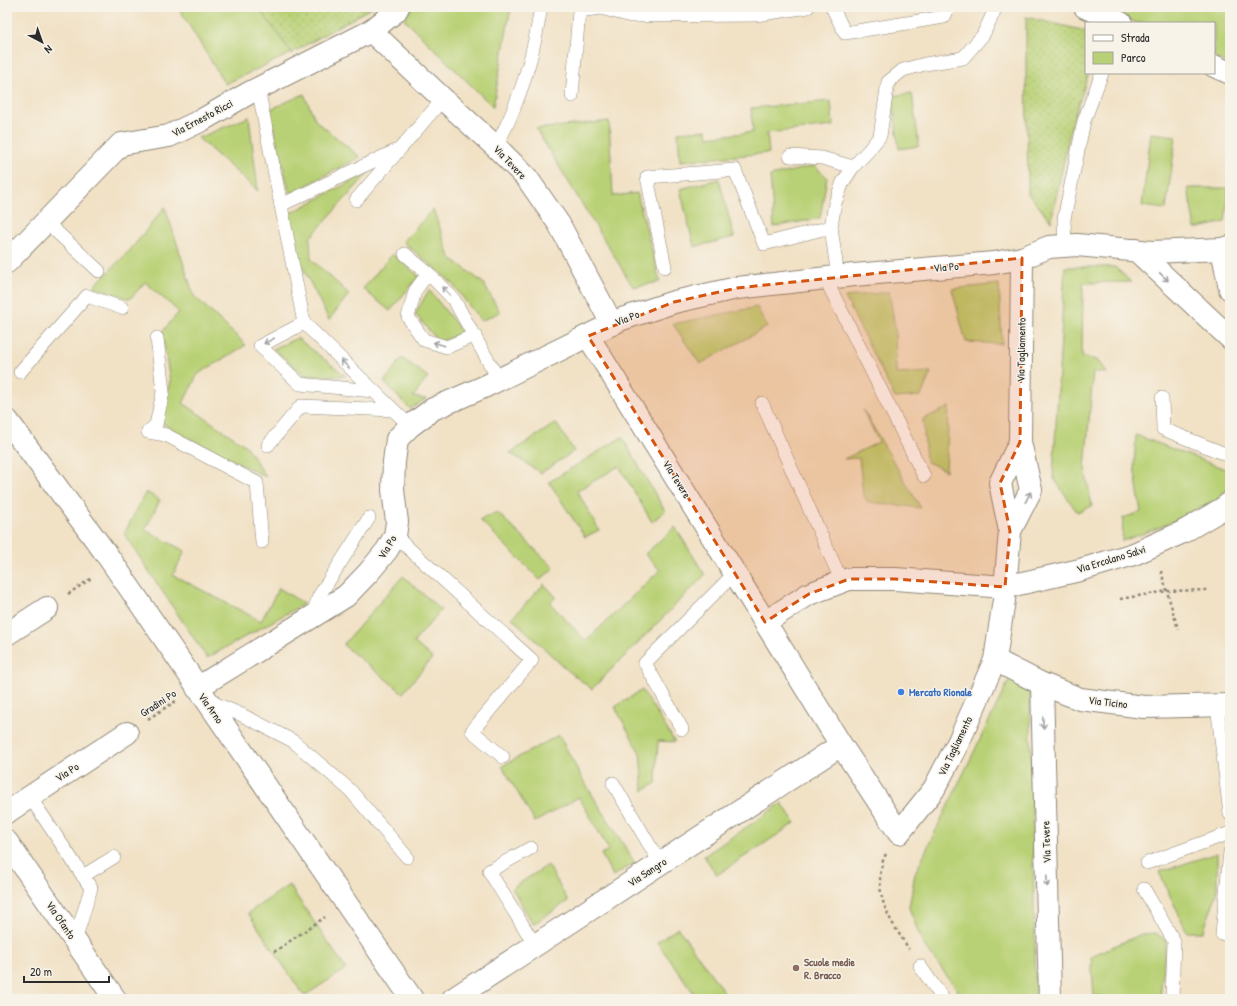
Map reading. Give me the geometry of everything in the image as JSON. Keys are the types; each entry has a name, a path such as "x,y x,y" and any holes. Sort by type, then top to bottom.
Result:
{"street":[{"name":"Via Ernesto Ricci","path":"7,262 121,144 170,136 202,120 258,88 371,31 395,12 398,7"},
{"path":"1085,7 1119,22"},
{"name":"Via Tevere","path":"371,31 496,147 527,178 559,224 612,324"},
{"path":"1215,66 1230,73"},
{"name":"Via Po","path":"201,694 311,618 346,596 369,572 387,550 395,536 397,522 393,490 397,439 410,426 434,409 499,380 622,319 666,304 737,288 994,263 1022,258 1050,247 1077,245 1152,252 1226,248"},
{"path":"1226,248 1230,289"},
{"path":"1136,250 1230,338"},
{"name":"Via Tagliamento","path":"1010,531 1031,490 1020,442 1022,258"},
{"name":"Via Tevere","path":"588,336 841,745 899,833"},
{"name":"Via Arno","path":"7,420 113,564 412,999"},
{"name":"Via Tagliamento","path":"899,833 934,789 959,741 995,660 1006,587 1010,531 1000,483 1020,442"},
{"name":"Via Ercolano Salvi","path":"1006,587 1080,570 1134,554 1183,532 1230,503"},
{"path":"765,622 809,594 849,579 894,579 1006,587"},
{"path":"7,634 47,608"},
{"name":"Via Ticino","path":"995,660 1042,684 1080,699 1144,707 1224,705"},
{"name":"Via Tevere","path":"1042,684 1050,999"},
{"name":"Via Po","path":"7,812 127,733"},
{"name":"Via Sangro","path":"453,999 841,745"},
{"name":"Via Ofanto","path":"7,842 115,999"}],"lane":[{"path":"496,147 514,109 526,76 538,27 541,7"},
{"path":"572,96 579,11 601,8 631,16 756,15 808,7"},
{"path":"832,7 845,32 944,17 949,7"},
{"path":"924,476 831,278 831,227 835,203 843,182 853,167 880,136 888,82 903,70 926,64 963,58 983,35 996,7"},
{"path":"1065,246 1064,219 1084,121 1102,74"},
{"path":"258,88 304,323 410,426"},
{"path":"356,200 443,99"},
{"path":"281,205 399,149"},
{"path":"790,156 822,158 853,167"},
{"path":"665,267 647,177 735,170 764,244 831,227"},
{"path":"46,222 99,271"},
{"path":"405,254 428,273 454,300 499,380"},
{"path":"428,273 415,291 408,317 424,340 447,347 475,335"},
{"path":"20,372 86,296 122,308"},
{"path":"304,323 260,346 300,384 373,391"},
{"path":"157,338 163,392 156,425 148,432 166,435 257,483 262,542"},
{"path":"1162,398 1163,429 1230,456"},
{"path":"762,403 842,582"},
{"path":"268,445 301,406 393,410"},
{"path":"311,618 319,596 369,518"},
{"path":"395,536 532,660 472,731 503,757"},
{"path":"682,729 645,663 735,573"},
{"path":"201,694 293,741 350,790 407,857"},
{"path":"1224,705 1230,814"},
{"path":"613,783 660,863"},
{"path":"30,797 91,888 75,941"},
{"path":"1147,864 1230,833"},
{"path":"531,848 489,871 535,945"},
{"path":"1222,934 1230,852"},
{"path":"83,876 114,857"},
{"path":"1144,889 1174,941 1172,999"},
{"path":"920,966 943,999"}],"path":[{"path":"1154,545 1178,630"},
{"path":"47,608 113,564"},
{"path":"1120,599 1167,591 1207,590"},
{"name":"Gradini Po","path":"127,733 201,694"},
{"path":"899,833 883,858 880,878 881,892 884,907 889,918 920,966"},
{"path":"274,952 345,902"}],"highlighted area":[{"path":"1022,258 1020,442 1000,483 1010,531 1005,587 895,579 849,579 809,594 765,622 588,336 674,302 737,288"}],"green space":[{"path":"178,7 258,7 292,53 225,84"},
{"path":"258,7 373,7 292,53"},
{"path":"412,7 511,7 493,107 404,19"},
{"path":"1101,7 1230,7 1230,64 1215,58 1215,22 1135,22"},
{"path":"1026,17 1085,31 1085,74 1089,74 1072,123 1051,221 1028,194"},
{"path":"912,93 919,146 899,149 892,96"},
{"path":"304,94 316,121 360,157 290,194 269,110"},
{"path":"831,101 833,126 767,133 769,153 680,161 678,132 707,130 708,137 753,132 751,108"},
{"path":"249,117 258,191 198,138"},
{"path":"609,121 613,196 637,193 660,282 633,287 536,129"},
{"path":"1151,133 1176,136 1166,209 1142,206"},
{"path":"814,166 827,177 820,218 774,227 770,176"},
{"path":"369,172 310,238 311,259 349,294 329,320 298,258 289,214"},
{"path":"719,179 734,237 694,247 680,189"},
{"path":"1188,188 1229,188 1225,222 1195,229"},
{"path":"165,207 194,296 246,345 198,374 183,403 246,446 266,477 171,429 161,422 170,381 162,332 179,312 145,282 130,299 93,287 131,249"},
{"path":"433,209 450,257 483,283 500,312 481,321 451,282 403,242"},
{"path":"392,254 419,276 390,311 363,289"},
{"path":"1065,267 1115,267 1131,282 1083,283 1082,357 1097,360 1107,373 1093,372 1085,469 1092,506 1077,512 1053,477"},
{"path":"999,284 1002,344 966,342 952,289"},
{"path":"429,290 463,333 439,342 415,314"},
{"path":"889,292 895,327 896,374 931,372 921,396 895,398 845,297"},
{"path":"757,307 767,327 700,364 673,324"},
{"path":"297,338 346,376 306,376 273,349"},
{"path":"402,358 428,377 413,397 426,399 410,409 384,382"},
{"path":"949,407 946,471 926,461 923,419"},
{"path":"863,410 921,508 868,502 863,495 859,458 844,459 879,442"},
{"path":"556,423 574,451 541,473 510,453"},
{"path":"1136,435 1230,471 1230,486 1215,501 1161,527 1122,541 1123,518 1141,512 1134,466"},
{"path":"622,437 665,511 652,522 619,466 577,491 599,530 585,537 549,482"},
{"path":"146,492 160,500 145,530 185,551 173,575 261,621 279,588 304,604 207,658 124,534"},
{"path":"497,512 554,568 540,580 480,520"},
{"path":"675,527 705,575 592,689 566,669 512,618 544,584 556,597 550,603 586,641 660,570 645,554"},
{"path":"403,576 441,610 414,642 432,658 403,693 343,645"},
{"path":"1009,680 1030,692 1036,999 964,999 923,944 909,908 915,873"},
{"path":"642,690 675,742 658,741 656,783 643,791 640,753 615,707"},
{"path":"559,735 583,780 635,863 613,876 601,854 609,850 579,797 535,822 502,766"},
{"path":"782,803 795,823 717,875 704,856"},
{"path":"1217,853 1217,893 1203,932 1187,932 1159,872"},
{"path":"548,865 568,901 533,924 512,888"},
{"path":"289,885 346,969 304,996 248,913"},
{"path":"678,928 729,999 698,999 657,942"},
{"path":"1156,933 1166,941 1160,999 1094,996 1091,956 1142,934"}],"place":[{"name":"Mercato Rionale","path":"901,692"},
{"name":"Scuole medie R. Bracco","path":"796,968"}]}
